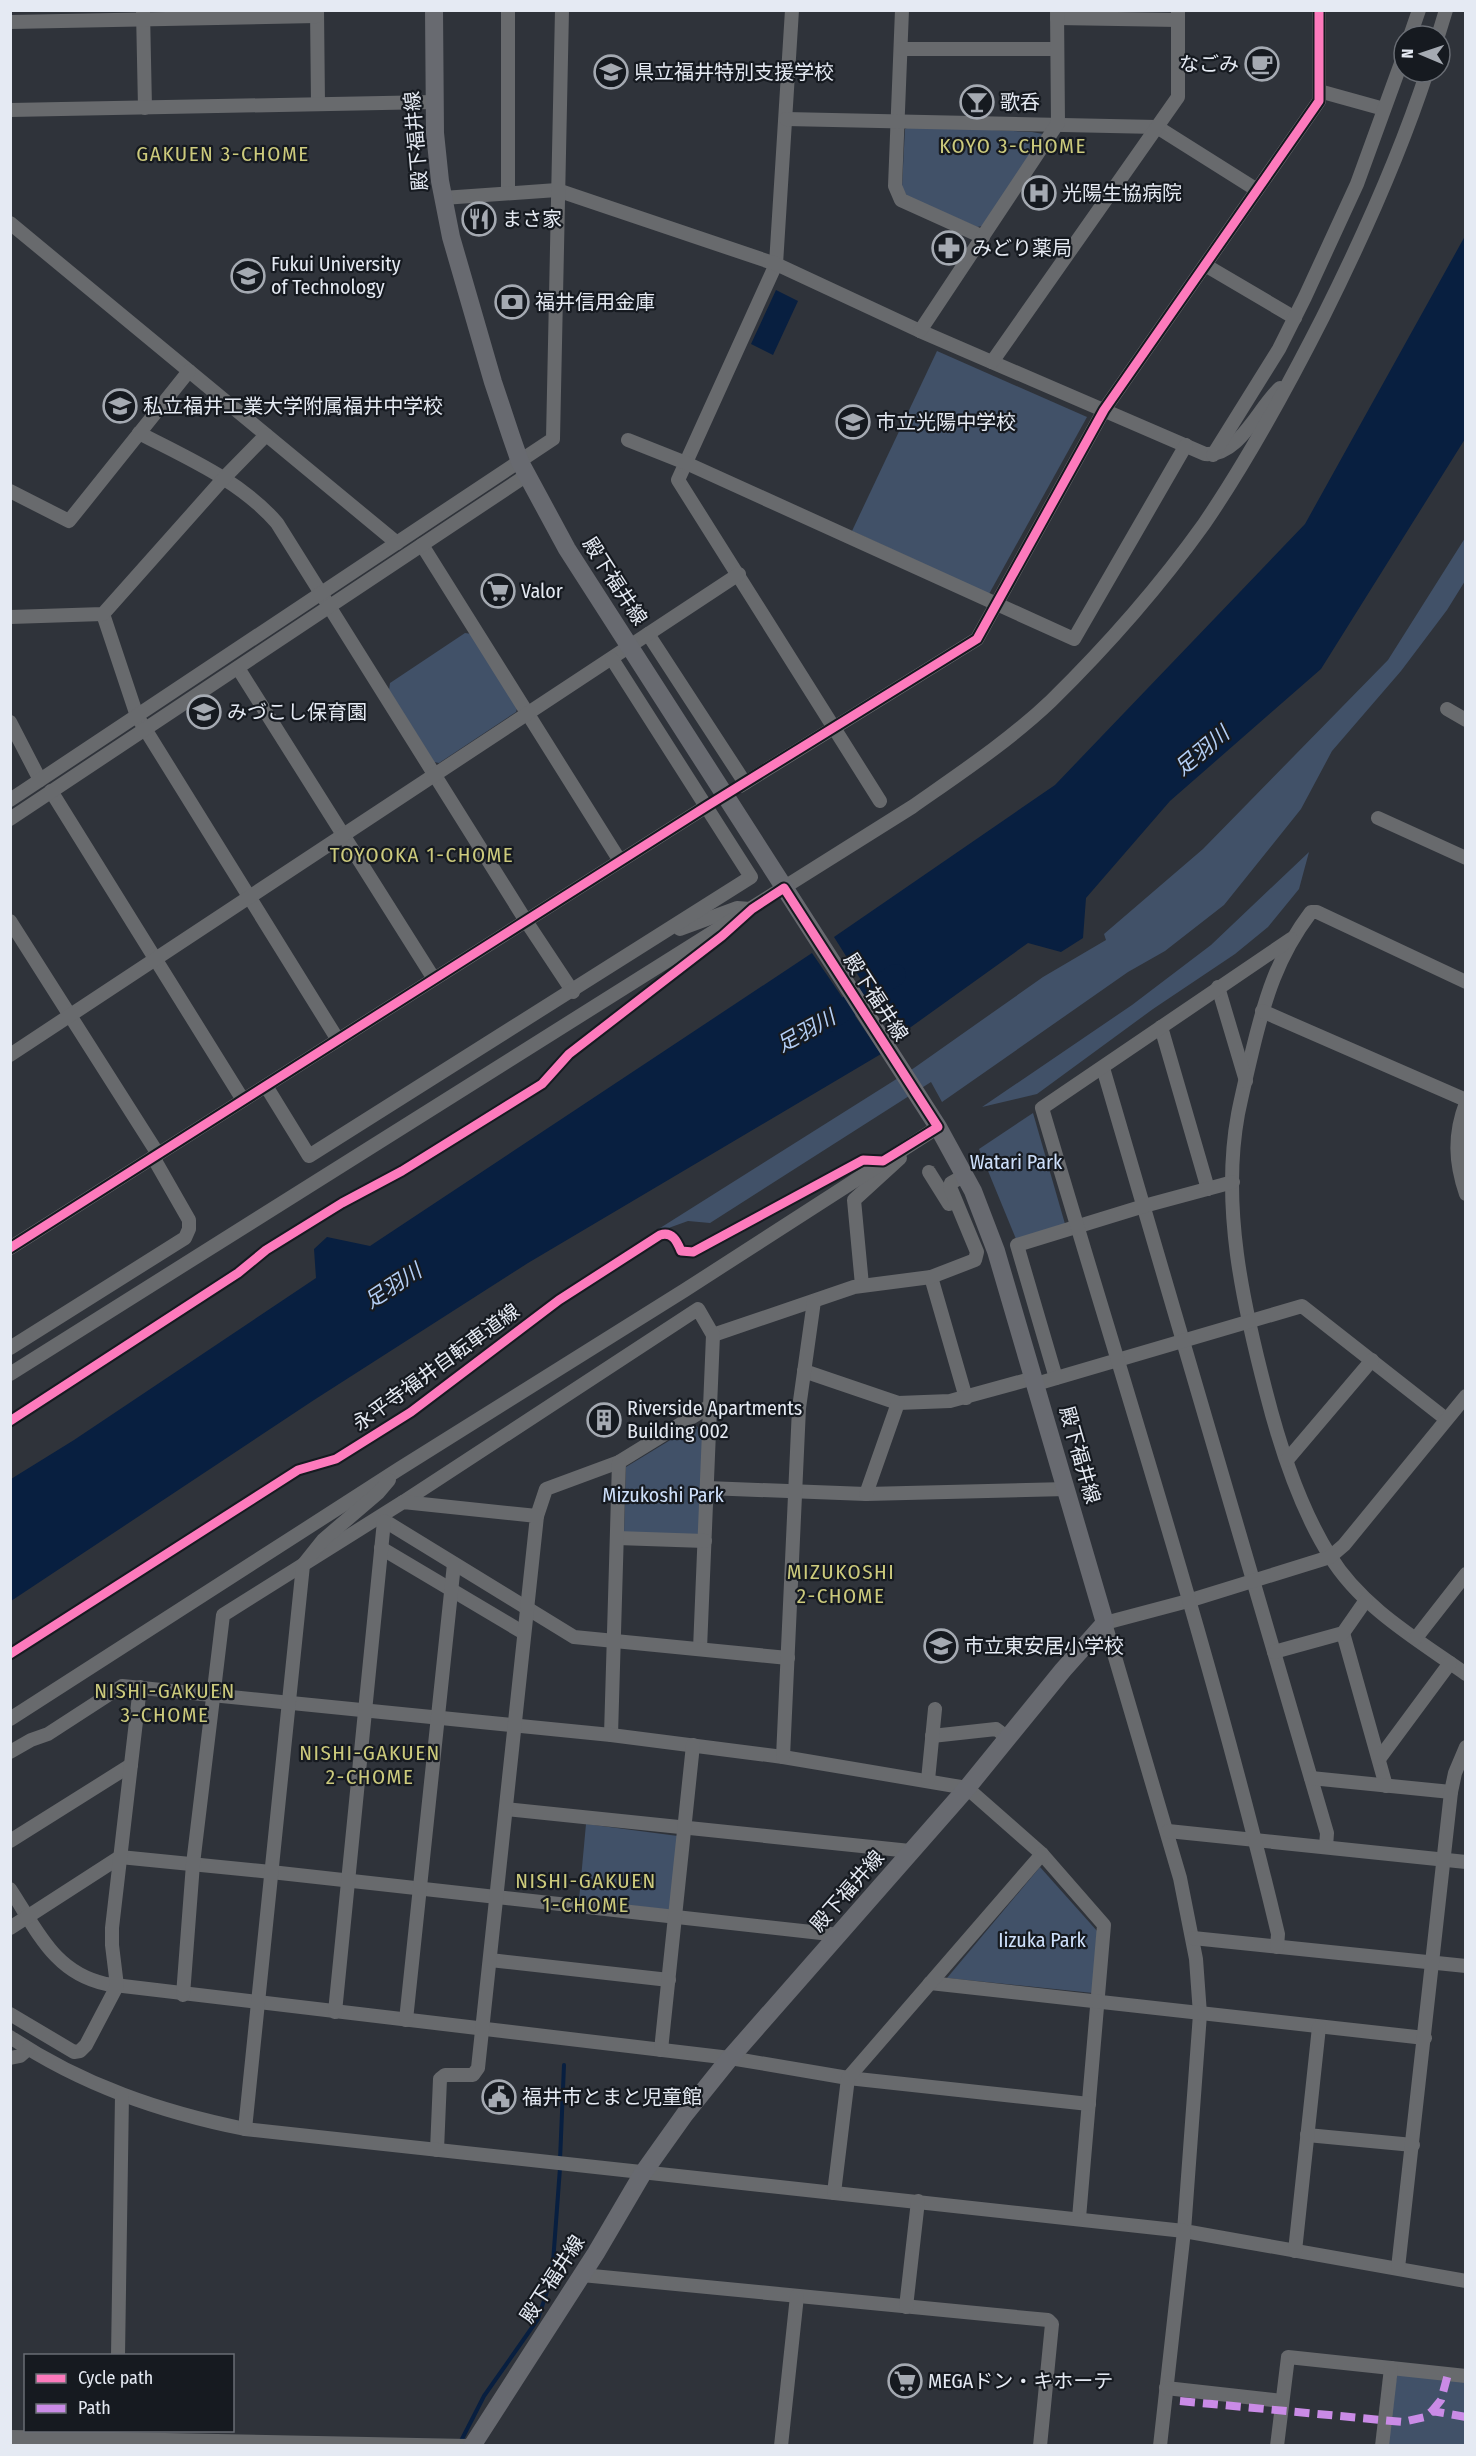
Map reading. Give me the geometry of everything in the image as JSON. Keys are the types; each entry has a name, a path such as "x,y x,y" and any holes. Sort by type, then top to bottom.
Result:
{"main road":[{"name":"殿下福井線","path":"434,10 434,102 443,198 451,237 493,382 524,468 567,549 938,1127 965,1175 993,1242 1105,1623 967,1788 730,2058 685,2114 643,2173 582,2275 470,2445"}],"street":[{"path":"508,10 508,194"},
{"path":"10,819 422,545 524,468 553,439 562,10"},
{"path":"792,10 776,264 678,480 880,801"},
{"path":"902,10 895,186 901,200 983,237"},
{"path":"648,634 742,785 977,639 1104,410 1319,101 1319,10"},
{"path":"10,22 143,15 317,13 318,104"},
{"path":"920,331 1058,123 1057,14 1178,15 1178,97 992,362"},
{"path":"143,15 145,108"},
{"path":"901,49 1057,49"},
{"path":"1213,455 1280,349 1357,184 1393,84"},
{"path":"10,1374 912,807 978,761 1049,703 1105,645 1203,525 1246,458 1290,383 1354,256 1385,187 1423,84"},
{"path":"1319,91 1384,109"},
{"path":"10,110 434,102"},
{"path":"786,119 1058,123 1157,127 1257,190"},
{"path":"443,198 557,190 776,264 920,331 1185,446 1213,455 1230,449 1279,389 1290,383"},
{"path":"10,223 397,543"},
{"path":"1205,265 1295,318"},
{"path":"10,491 69,521 189,371"},
{"path":"139,433 224,477 270,514 277,523 526,921 573,992"},
{"path":"10,617 103,614 224,477 266,435"},
{"path":"628,440 686,463 1074,639 1185,446"},
{"path":"10,800 397,543 524,468"},
{"path":"422,545 620,861"},
{"path":"10,1056 739,574"},
{"path":"103,614 137,716 338,1040"},
{"path":"266,1086 309,1156 573,992 751,877 612,659"},
{"path":"238,668 434,979"},
{"path":"1447,709 1466,720"},
{"path":"10,722 40,780"},
{"path":"51,791 243,1100"},
{"path":"10,1248 707,806"},
{"path":"1378,818 1466,858"},
{"path":"666,932 737,908 752,909"},
{"path":"1466,982 1317,912 1311,912 1281,957 1262,1011 1238,1115 1233,1182 1234,1221 1249,1321 1275,1427 1304,1504 1330,1557 1366,1600 1466,1674"},
{"path":"10,921 71,1015 156,1156 189,1220 189,1229 184,1238 10,1348"},
{"path":"1277,1947 1278,1934 1256,1840 1042,1108 1291,939"},
{"path":"1218,987 1246,1081"},
{"path":"1262,1011 1466,1101 1456,1147 1458,1172 1466,1194"},
{"path":"1161,1027 1208,1189"},
{"path":"1103,1068 1328,1833 1326,1847"},
{"path":"10,1719 938,1127"},
{"path":"862,1285 854,1200 897,1162 909,1145"},
{"path":"929,1172 947,1201 970,1262"},
{"path":"713,1335 862,1285 931,1277 975,1260 977,1254 950,1185 965,1175"},
{"path":"1056,1378 1017,1245 1144,1206 1233,1182"},
{"path":"931,1277 966,1398"},
{"path":"783,1757 799,1408 814,1301"},
{"path":"804,1371 898,1403 950,1401 1056,1378 1302,1306 1446,1419"},
{"path":"183,1995 193,1864 223,1615 303,1565 382,1520 404,1502 698,1309 713,1335 700,1649"},
{"path":"1287,1460 1372,1360"},
{"path":"1160,2445 1184,2231 1200,2014 1193,1938 1168,1831 1105,1623 1188,1601 1330,1557 1344,1545 1466,1396"},
{"path":"866,1494 898,1403"},
{"path":"437,2150 440,2079 445,2074 473,2076 477,2072 526,1607 537,1516 546,1489 619,1462 710,1406"},
{"path":"611,1735 619,1462"},
{"path":"245,2129 303,1565 323,1539 378,1493 399,1469"},
{"path":"707,1488 866,1494 1067,1489"},
{"path":"404,1502 537,1516"},
{"path":"335,2012 366,1710 382,1520"},
{"path":"382,1520 574,1637 788,1658"},
{"path":"617,1538 705,1540"},
{"path":"381,1548 452,1588 524,1633"},
{"path":"406,2020 454,1564"},
{"path":"1416,1638 1466,1574"},
{"path":"1274,1652 1342,1633 1366,1600"},
{"path":"1342,1633 1386,1786"},
{"path":"1379,1759 1450,1663"},
{"path":"10,1752 31,1740 48,1734 122,1686 611,1735 783,1757 967,1788 1042,1854 1104,1925 1079,2218"},
{"path":"10,2014 74,2052 80,2051 86,2045 117,1986 112,1945 140,1687"},
{"path":"928,1780 935,1708"},
{"path":"932,1736 996,1728 1008,1738"},
{"path":"661,2050 693,1745"},
{"path":"1398,2268 1452,1792 1455,1773 1466,1747"},
{"path":"10,1841 131,1765"},
{"path":"1311,1778 1452,1792"},
{"path":"506,1809 685,1830 910,1851"},
{"path":"1168,1831 1466,1862"},
{"path":"834,2193 848,2078 1042,1854"},
{"path":"10,1928 120,1857 839,1935"},
{"path":"10,1889 50,1952 65,1967 94,1981 117,1986 730,2058 848,2078 1089,2104"},
{"path":"1193,1938 1466,1966"},
{"path":"490,1960 669,1980"},
{"path":"930,1983 1425,2038"},
{"path":"1295,2251 1319,2027"},
{"path":"10,2037 89,2081 122,2095 184,2115 245,2129 1184,2231 1466,2281"},
{"path":"10,2058 20,2056 28,2049"},
{"path":"118,2354 122,2095"},
{"path":"1307,2135 1413,2145"},
{"path":"906,2307 918,2201"},
{"path":"582,2275 1048,2320 1052,2324 1040,2445"},
{"path":"781,2445 797,2296"},
{"path":"1277,2445 1288,2357 1466,2376"},
{"path":"1382,2445 1391,2368"},
{"path":"1166,2388 1282,2401"},
{"path":"10,2437 470,2445"}],"green space":[{"path":"911,126 1043,134 983,226 977,227 907,196 902,187 905,129"},
{"path":"937,351 1087,417 989,594 852,531"},
{"path":"1465,538 1465,581 1447,610 1401,671 1332,751 1301,809 1224,905 1165,951 1128,972 942,1102 931,1082 710,1223 688,1221 649,1235 914,1068 1043,977 1106,940 1104,934 1203,849 1388,660"},
{"path":"465,633 472,634 518,705 516,712 439,763 434,762 389,690 390,683"},
{"path":"1309,852 1299,889 1268,927 1235,954 1153,1009 1037,1094 982,1107 1132,1005 1211,945"},
{"name":"Watari Park","path":"1033,1113 1065,1224 1016,1239 979,1149"},
{"name":"Mizukoshi Park","path":"695,1425 704,1432 699,1536 624,1533 626,1467"},
{"path":"586,1824 678,1836 670,1910 579,1900"},
{"name":"Iizuka Park","path":"1040,1867 1098,1932 1093,1993 947,1978"},
{"path":"1397,2373 1465,2380 1465,2445 1388,2446"}],"water":[{"path":"1465,236 1465,439 1321,669 1170,801 1086,898 1083,938 1061,952 1028,943 897,1037 834,937 1055,785 1305,524"},
{"path":"776,290 798,301 773,355 751,344"},
{"path":"812,953 881,1054 528,1263 314,1400 11,1601 11,1479 74,1440 316,1278 314,1249 327,1237 370,1246"}],"waterway":[{"name":"足羽川","path":"823,1024 895,975"},
{"path":"560,2160 564,2065"},
{"path":"461,2441 484,2396 538,2319 552,2276 560,2168"}],"marked path":[{"path":"1432,2411 1441,2400 1448,2374"},
{"path":"1180,2401 1403,2422 1425,2417 1432,2411 1466,2417"}],"cycle path":[{"path":"10,1248 707,806 977,639 1104,410 1319,101 1319,10"},
{"name":"永平寺福井自転車道線","path":"10,1421 238,1273 266,1250 342,1203 402,1171 542,1084 569,1054 722,936 752,909 784,888 938,1127 883,1161 863,1160 693,1252 681,1251 676,1240 671,1236 660,1235 559,1300 411,1412 336,1459 298,1470 10,1654"}],"place":[{"name":"なごみ","path":"1262,64"},
{"name":"県立福井特別支援学校","path":"611,72"},
{"name":"歌呑","path":"977,102"},
{"name":"光陽生協病院","path":"1039,193"},
{"name":"まさ家","path":"479,219"},
{"name":"みどり薬局","path":"949,248"},
{"name":"Fukui University of Technology","path":"248,276"},
{"name":"福井信用金庫","path":"512,302"},
{"name":"私立福井工業大学附属福井中学校","path":"120,406"},
{"name":"市立光陽中学校","path":"853,422"},
{"name":"Valor","path":"498,591"},
{"name":"みづこし保育園","path":"204,712"},
{"name":"Riverside Apartments Building 002","path":"604,1420"},
{"name":"市立東安居小学校","path":"941,1646"},
{"name":"福井市とまと児童館","path":"499,2097"},
{"name":"MEGAドン・キホーテ","path":"905,2381"}],"district":[{"name":"KOYO 3-CHOME","path":"1013,146"},
{"name":"GAKUEN 3-CHOME","path":"223,154"},
{"name":"TOYOOKA 1-CHOME","path":"422,855"},
{"name":"MIZUKOSHI 2-CHOME","path":"841,1584"},
{"name":"NISHI-GAKUEN 3-CHOME","path":"165,1703"},
{"name":"NISHI-GAKUEN 2-CHOME","path":"370,1765"},
{"name":"NISHI-GAKUEN 1-CHOME","path":"586,1893"}]}
